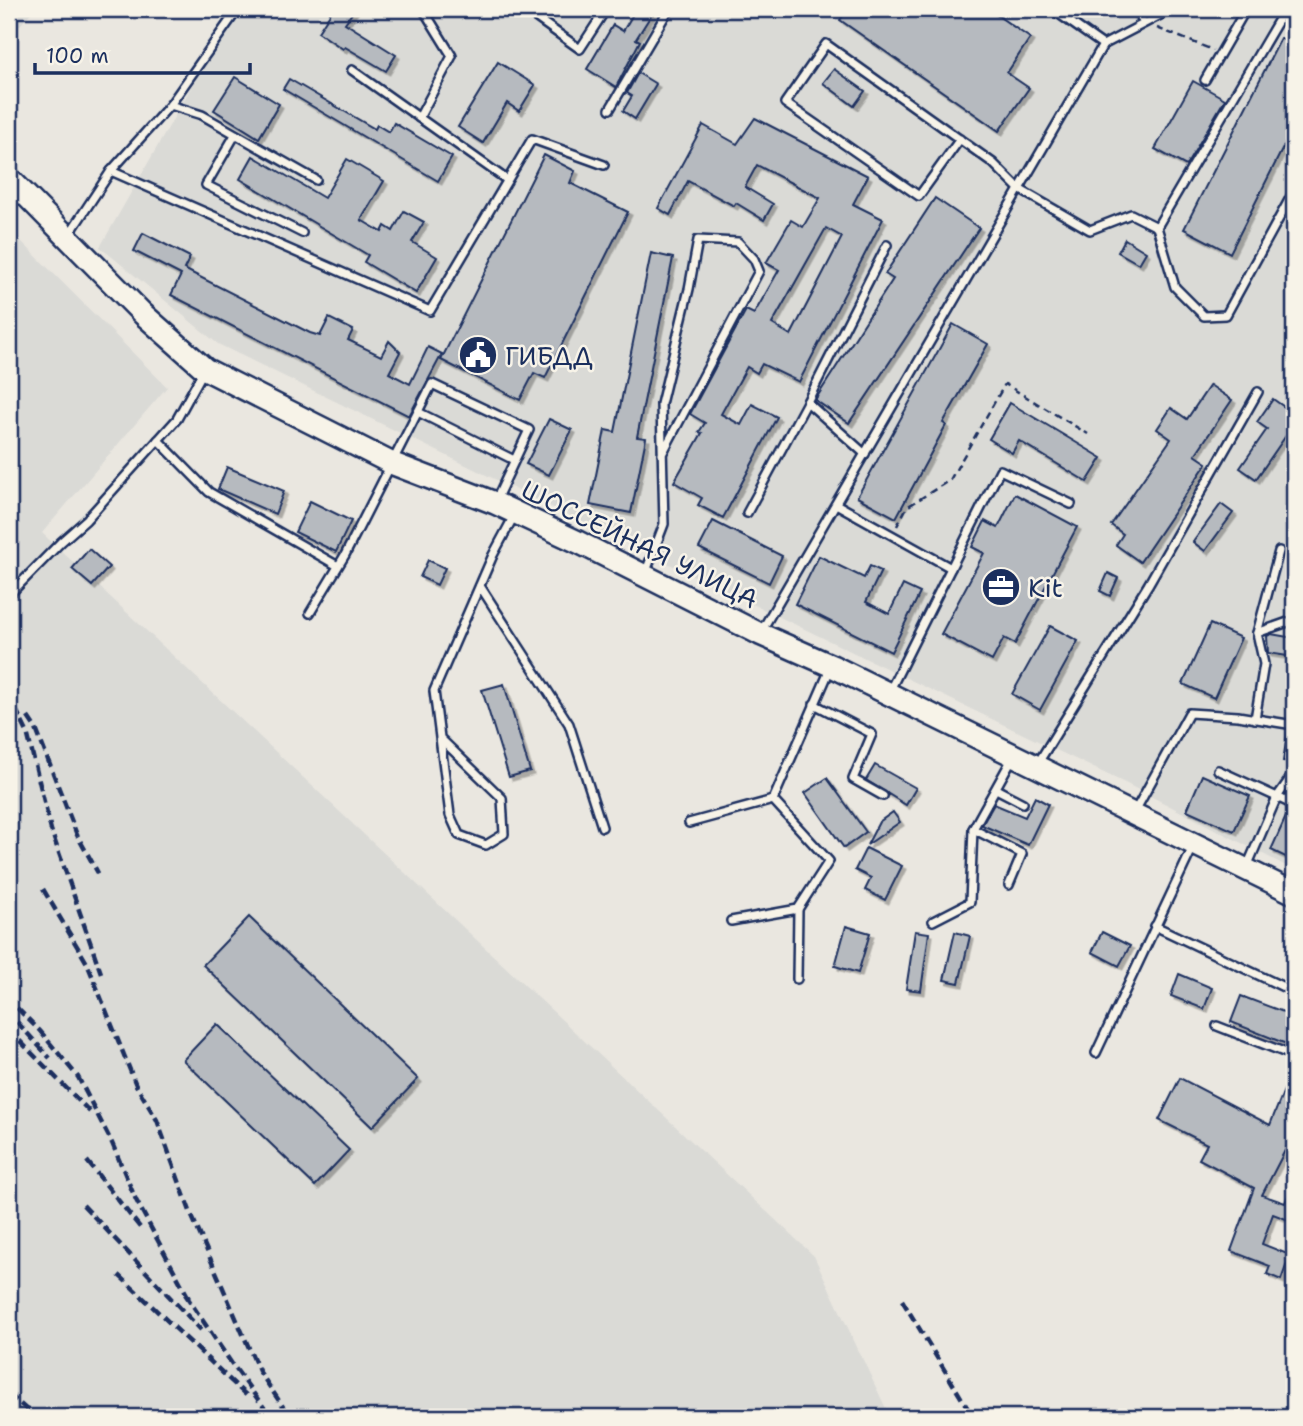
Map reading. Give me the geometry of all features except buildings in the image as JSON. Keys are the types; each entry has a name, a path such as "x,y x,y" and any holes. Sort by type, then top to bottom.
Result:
{"main road":[{"name":"ШОССЕЙНАЯ УЛИЦА","path":"9,178 143,314 205,369 391,463 495,503 645,574 760,634 832,666 1294,893"}],"lane":[{"path":"68,237 111,171 170,105 238,9"},
{"path":"419,117 452,56 423,9"},
{"path":"524,9 580,49 606,9"},
{"path":"610,109 669,9"},
{"path":"1052,9 1103,45"},
{"path":"1136,9 1144,23"},
{"path":"760,634 1103,45 1172,9"},
{"path":"1205,80 1246,9"},
{"path":"1157,227 1285,9"},
{"path":"960,139 919,196 785,103 825,44 960,139 993,163 1019,189 1090,230 1131,214 1157,227 1175,287 1204,316 1226,316 1294,191"},
{"path":"352,70 507,180"},
{"path":"170,105 202,115 316,180"},
{"path":"235,135 206,185 302,233"},
{"path":"111,171 430,311 532,139 604,165"},
{"path":"645,574 664,524 662,454 661,404 698,240 738,242 754,259 759,271 662,454"},
{"path":"747,513 887,245"},
{"path":"9,595 86,520 177,419 205,369"},
{"path":"310,613 338,566 432,384 529,430 495,503"},
{"path":"1036,767 1148,585 1258,391"},
{"path":"807,402 865,454"},
{"path":"418,412 513,460"},
{"path":"158,440 209,492 338,566"},
{"path":"888,694 1000,470 1071,504"},
{"path":"836,504 951,568"},
{"path":"440,738 502,798 504,834 486,845 459,835 450,815 440,738 434,691 515,513"},
{"path":"1255,719 1264,664 1257,633 1279,551"},
{"path":"480,586 569,724 602,827"},
{"path":"1257,633 1294,622"},
{"path":"773,800 832,666"},
{"path":"814,704 872,734 853,779 883,796"},
{"path":"1133,814 1189,713 1294,725"},
{"path":"933,921 970,902 974,829 1014,756"},
{"path":"1218,770 1294,805"},
{"path":"1246,869 1277,797 1294,773"},
{"path":"996,789 1023,803"},
{"path":"689,823 773,800"},
{"path":"773,800 829,861 798,909 797,979"},
{"path":"974,829 1021,854 1009,885"},
{"path":"1096,1053 1195,844"},
{"path":"731,921 798,909"},
{"path":"1155,926 1294,992"},
{"path":"1217,1026 1294,1056"}],"path":[{"path":"1144,23 1220,53"},
{"path":"893,536 907,507 950,480 1005,384 1088,434"}],"shaded area":[{"path":"9,9 34,9 9,38"},
{"path":"236,9 1294,9 1294,870 1127,784 218,344 100,247"},
{"path":"9,229 167,387 42,533 814,1256 890,1417 9,1417"}],"railway":[{"path":"9,695 27,732 51,830 101,973"},
{"path":"28,717 36,729 77,835 98,873"},
{"path":"43,889 87,963 136,1085 157,1120 191,1214 259,1371 290,1417"},
{"path":"17,1008 78,1077 112,1143 136,1200 191,1302"},
{"path":"17,1022 50,1058"},
{"path":"9,1030 90,1112"},
{"path":"87,1161 142,1230"},
{"path":"83,1205 201,1330"},
{"path":"119,1275 247,1396"},
{"path":"185,1294 271,1417"},
{"path":"902,1300 973,1417"},
{"path":"9,1394 35,1417"}],"place":[{"name":"ГИБДД","path":"478,355"},
{"name":"Kit","path":"1001,587"}]}
